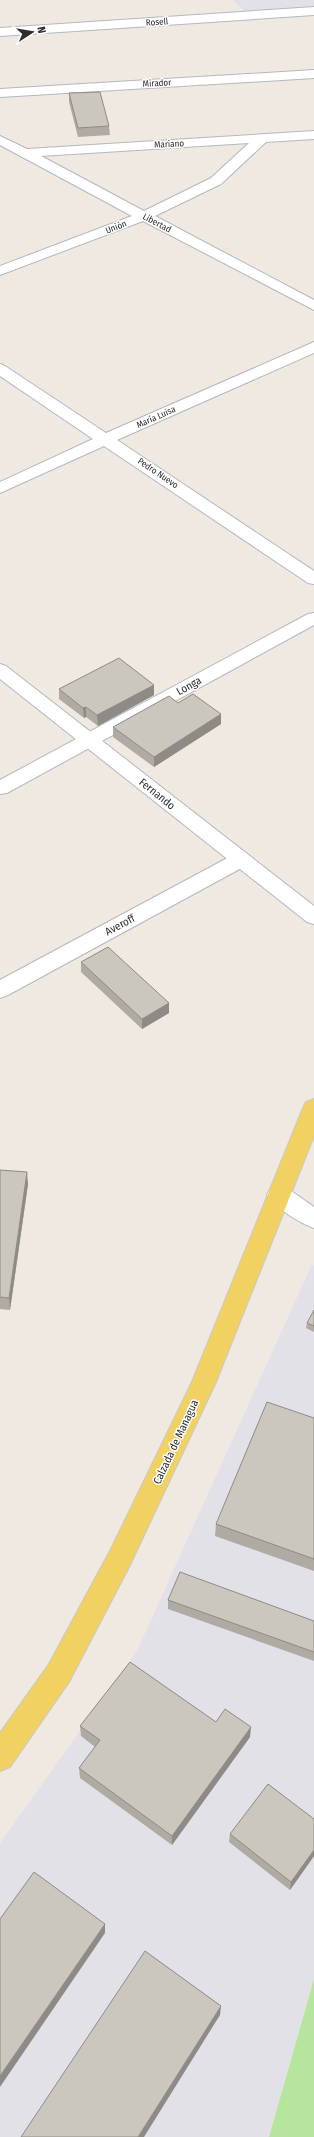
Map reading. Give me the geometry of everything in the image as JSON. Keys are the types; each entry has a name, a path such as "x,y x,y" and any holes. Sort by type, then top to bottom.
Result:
{"main road":[{"name":"Calzada de Managua","path":"0,1757 59,1673 120,1558 204,1382 314,1108"}],"street":[{"name":"Rosell","path":"0,32 314,11"},
{"name":"Mirador","path":"0,93 314,74"},
{"name":"Mariano","path":"24,153 314,136"},
{"name":"Unión","path":"0,271 144,216 216,181 261,139"},
{"name":"Libertad","path":"0,140 314,306"},
{"name":"María Luisa","path":"0,488 106,439 314,347"},
{"name":"Pedro Nuevo","path":"0,369 314,579"},
{"name":"Longa","path":"0,788 314,618"},
{"name":"Fernando","path":"0,670 314,917"},
{"name":"Averoff","path":"0,990 240,860"},
{"path":"279,1195 314,1219"}],"shaded area":[{"path":"233,0 314,0 314,6 244,11"},
{"path":"312,1264 314,1266 314,1979 269,2137 0,2137 0,1843 137,1651"}],"green space":[{"path":"314,1979 314,2137 269,2137"}],"building":[{"path":"100,92 109,126 78,128 69,93"},
{"path":"119,658 154,685 97,715 86,707 83,708 59,689"},
{"path":"193,694 221,714 154,757 113,727 169,696 178,703"},
{"path":"108,947 169,1003 142,1019 81,962"},
{"path":"0,1170 27,1172 9,1298 0,1297"},
{"path":"314,1310 314,1326 307,1323"},
{"path":"267,1402 314,1418 314,1559 216,1524"},
{"path":"180,1572 314,1621 314,1652 168,1600"},
{"path":"130,1662 216,1722 225,1709 251,1727 172,1836 79,1768 100,1740 80,1726"},
{"path":"268,1784 314,1819 314,1850 291,1882 230,1834"},
{"path":"34,1872 105,1924 0,2076 0,1919"},
{"path":"145,1951 221,2006 138,2137 21,2137"}]}
